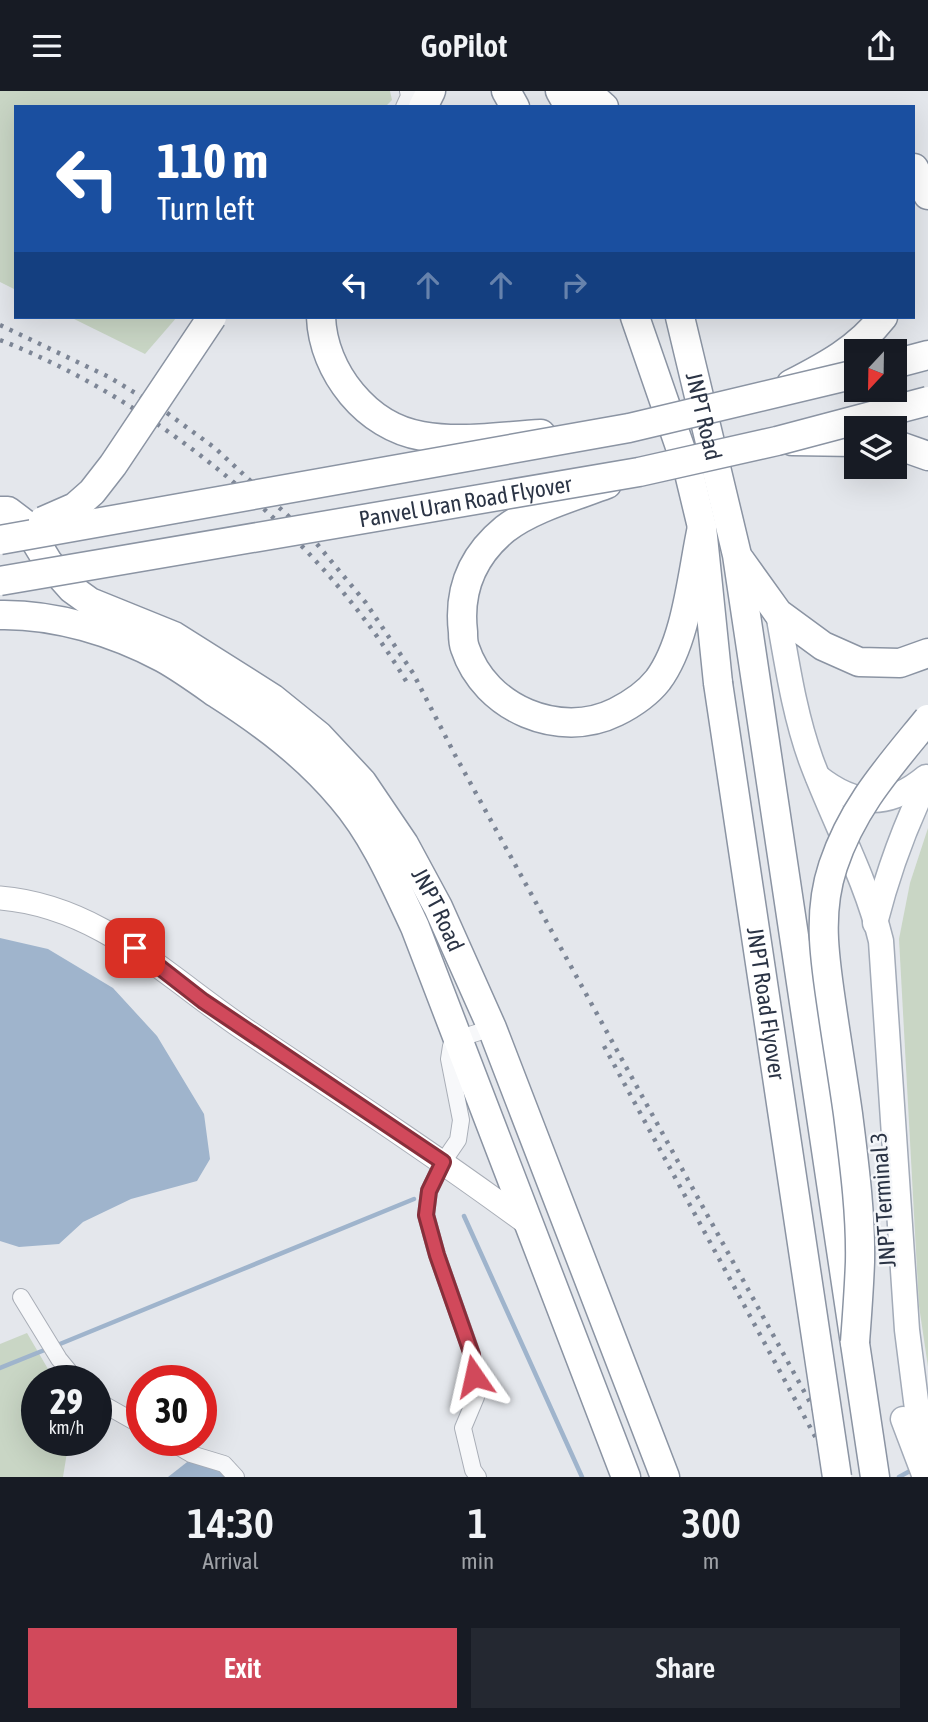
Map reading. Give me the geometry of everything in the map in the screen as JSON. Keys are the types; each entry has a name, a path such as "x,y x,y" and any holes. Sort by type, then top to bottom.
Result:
{"highway":[{"path":"586,91 602,105"},
{"path":"915,170 928,195"},
{"path":"0,537 75,507 92,492 211,319"},
{"path":"321,319 327,351 340,380 361,404 390,423 420,436 452,438 629,428"},
{"name":"JNPT Road","path":"636,319 690,473 702,527"},
{"name":"JNPT Road","path":"681,319 737,555"},
{"path":"767,397 840,359 881,319"},
{"path":"907,360 928,355"},
{"name":"Panvel Uran Road Flyover","path":"0,537 629,428 844,377"},
{"name":"Panvel Uran Road Flyover","path":"0,582 639,472 777,441 928,401"},
{"path":"777,441 844,442"},
{"path":"907,449 928,456"},
{"path":"639,472 540,510 507,528 482,552 467,580 460,610 464,647 481,678 510,706 542,721 572,724 601,720 635,703 658,680 672,653 683,617 702,527"},
{"name":"JNPT Road","path":"0,510 18,516 25,524 85,613 254,717 301,754 343,799 384,861 415,926 626,1477"},
{"name":"JNPT Road Flyover","path":"702,527 718,683 837,1477"},
{"path":"737,555 778,614 823,646 859,662 900,663 928,653"},
{"name":"JNPT Road Flyover","path":"737,555 875,1477"},
{"name":"JNPT Road","path":"0,615 44,618 85,613 174,636 272,698 319,736 362,782 404,844 438,907 492,1028 665,1477"},
{"path":"855,1342 860,1261 857,1196 848,1115 824,957 822,929 825,898 832,867 859,807 928,719"}],"main road":[{"path":"907,356 928,346"},
{"path":"891,412 928,409"},
{"name":"JNPT Terminal 3","path":"778,614 798,717 818,777 876,919 885,971 910,1357 917,1409 928,1440"},
{"path":"818,777 834,790 850,797 872,800 892,799 928,777"},
{"path":"876,919 902,835 928,777"},
{"name":"JNPT Terminal 3","path":"876,919 870,948 869,973 891,1332 901,1413 925,1477"}],"street":[{"path":"0,898 58,910 98,926 126,942 203,1001 443,1162 528,1224"},
{"path":"478,1477 473,1470 463,1428 476,1397 472,1355 426,1215 429,1191 457,1140 461,1120 449,1059 451,1046 457,1039 492,1028"},
{"path":"21,1297 65,1365"},
{"path":"198,1456 224,1464 236,1477"}],"green space":[{"path":"0,91 390,91 392,100 387,105 14,105 14,289 0,282"},
{"path":"74,319 175,319 145,354"},
{"path":"928,828 928,1367 919,1306 899,939 910,883"},
{"path":"27,1333 46,1365 21,1365 21,1456 66,1456 63,1477 0,1477 0,1344"}],"water":[{"path":"0,938 48,949 113,988 157,1036 204,1114 210,1159 197,1181 131,1199 83,1222 59,1244 19,1247 0,1241"},
{"path":"191,1459 207,1462 231,1477 168,1477"}],"waterway":[{"path":"55,1346 414,1199"},
{"path":"464,1216 582,1477"},
{"path":"0,1368 47,1349"},
{"path":"899,1477 910,1471"}],"railway":[{"path":"0,325 109,377 163,410 215,448 312,538 366,603 413,673 455,755 851,1477"},
{"path":"0,340 60,367 119,399 177,438 232,481 284,528 331,578 373,631 409,686"},
{"path":"604,1046 837,1477"}],"route":[{"path":"135,948 203,1001 443,1162 429,1191 426,1215 472,1355 474,1376"}]}
